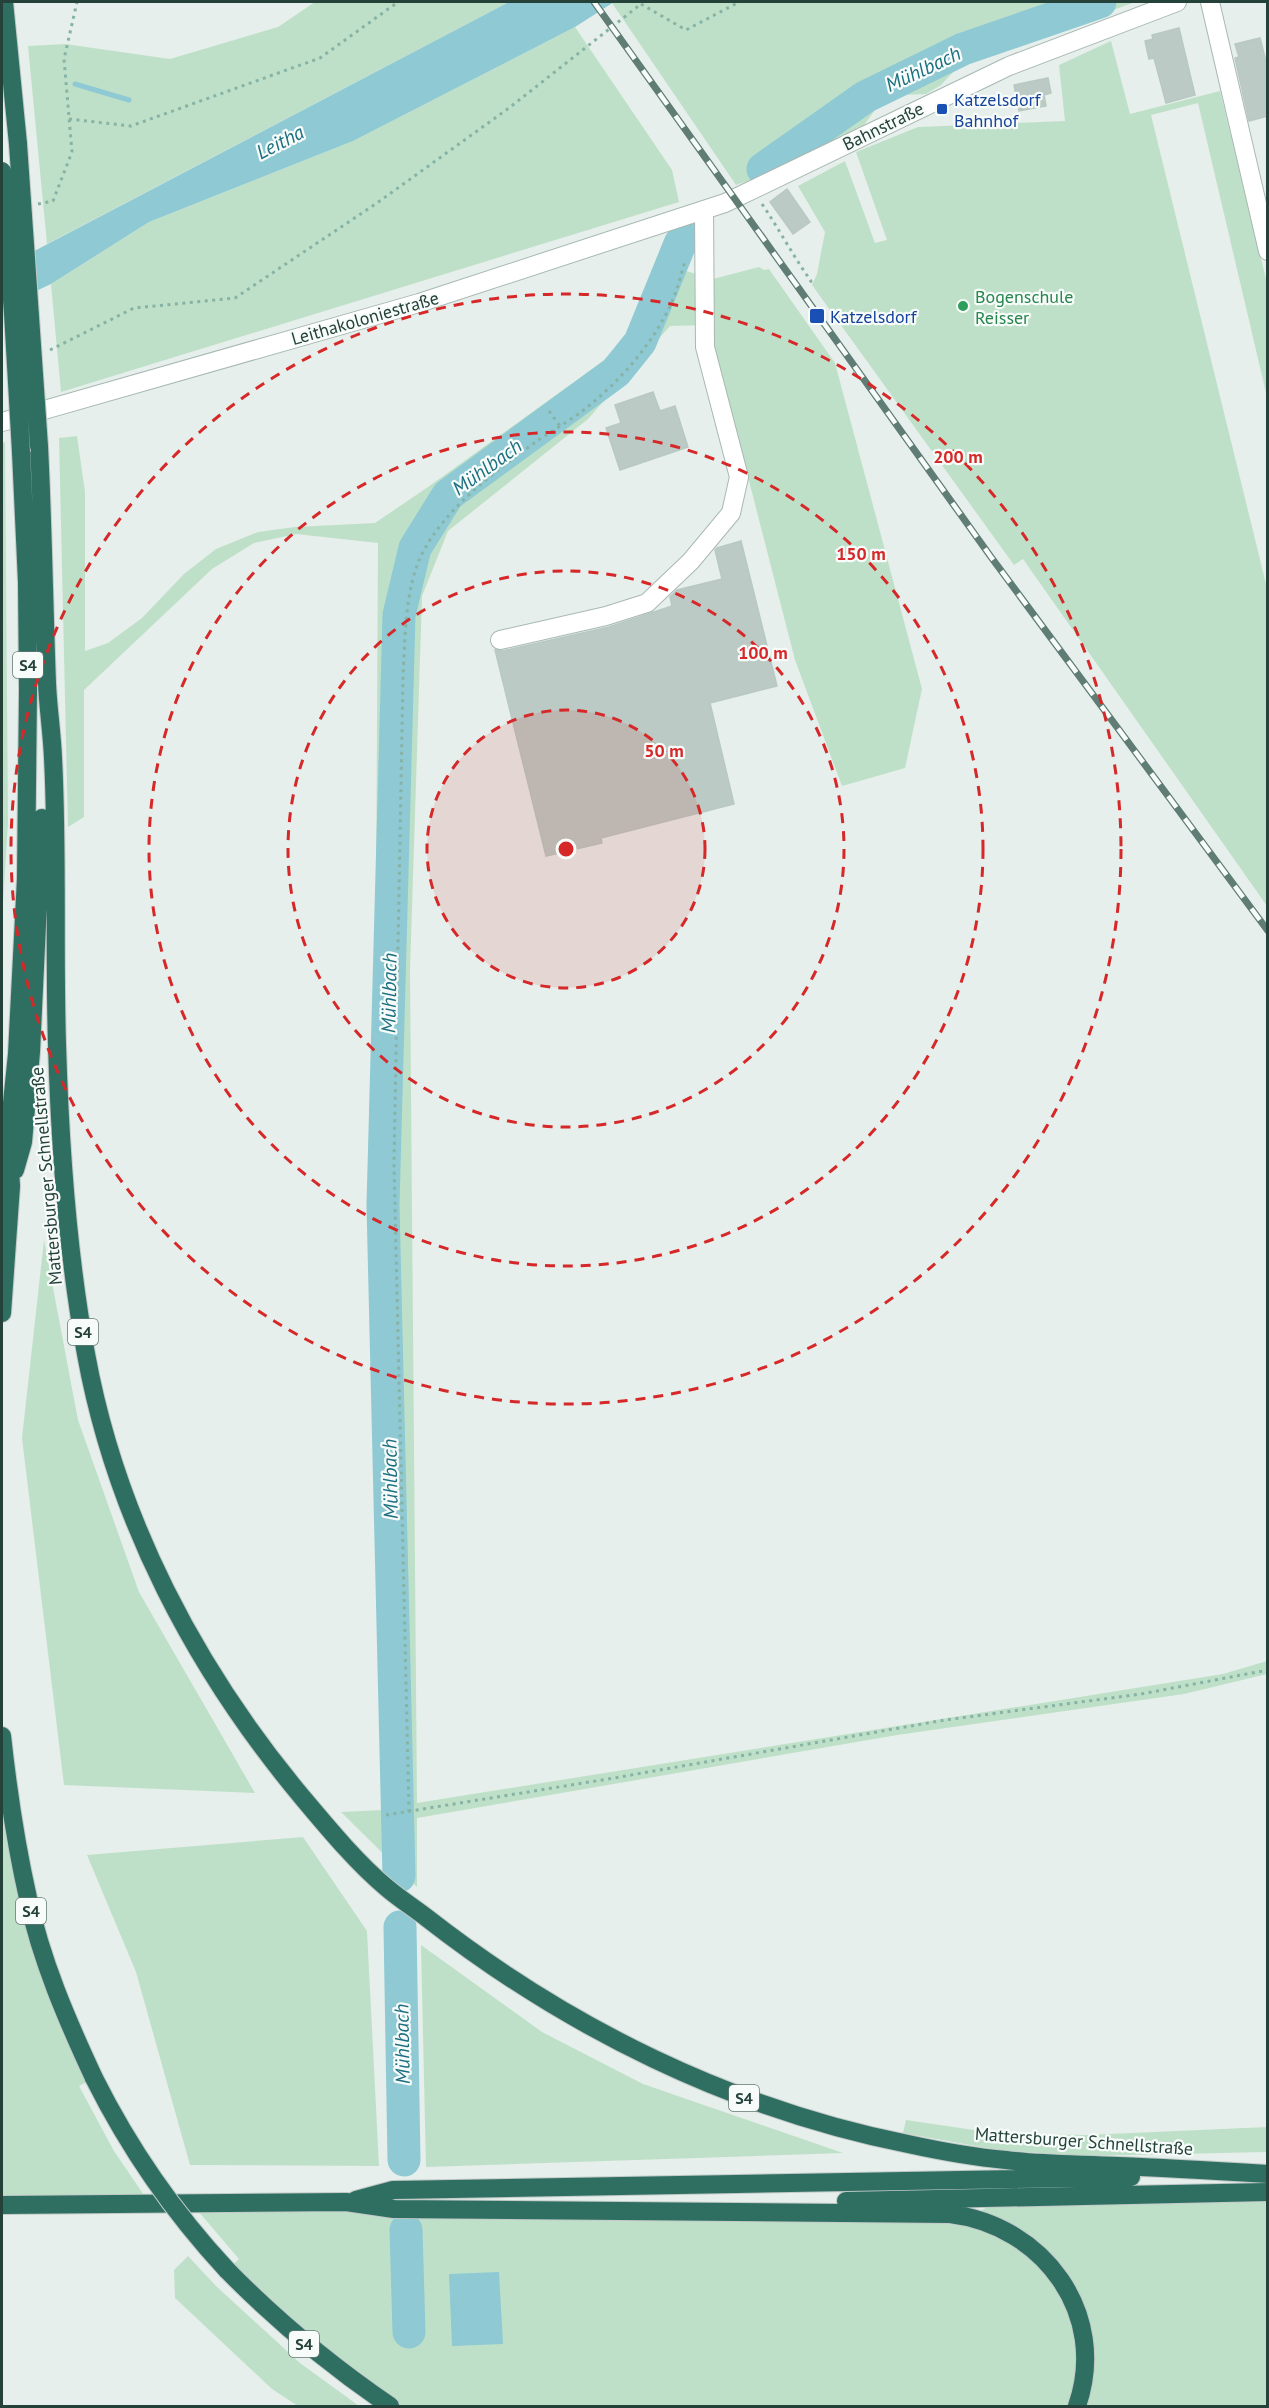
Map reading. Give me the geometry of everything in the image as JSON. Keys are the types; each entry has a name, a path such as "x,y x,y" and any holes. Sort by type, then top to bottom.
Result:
{"highway":[{"name":"Mattersburger Schnellstraße","path":"4,2 18,144 39,446 47,691 53,756 57,1042 68,1231 86,1357 116,1471 138,1529 166,1592 196,1648 230,1703 270,1758 319,1817 384,1886 463,1946 514,1981 570,2016 618,2042 696,2079 800,2117 903,2143 1009,2161 1268,2174"},
{"name":"Mattersburger Schnellstraße","path":"2,171 14,313 21,452 27,582 28,690 26,878 8,1142 11,1186 2,1313"},
{"path":"11,1186 22,1142 31,1052 47,691"},
{"path":"2,1079 5,1053 19,1001"},
{"name":"S4","path":"2,1736 10,1808 28,1900 53,1983 93,2078 127,2139 157,2184 206,2248 227,2270 302,2343 390,2406"},
{"path":"346,2202 393,2190 1268,2174"},
{"path":"530,2209 1268,2192"},
{"path":"2,2205 346,2202 394,2209 950,2214 989,2222 1026,2242 1056,2272 1076,2310 1083,2348 1082,2384 1077,2406"}],"street":[{"name":"Bahnstraße","path":"725,203 1009,66 1177,2"},
{"path":"1210,2 1268,251"},
{"name":"Leithakoloniestraße","path":"2,422 419,303 725,203"},
{"path":"500,640 606,616 647,603 691,561 731,513 739,477 705,347 704,210"}],"path":[{"path":"33,206 53,201 72,152 64,59 78,2"},
{"path":"69,119 131,126 320,58 398,2"},
{"path":"44,352 66,344 134,308 235,298 377,203 500,115 641,3 686,30 739,2"},
{"path":"752,190 784,236 789,250 811,281 810,283"},
{"path":"767,225 774,221"},
{"path":"408,1813 394,1162 403,677 408,607 421,557 445,519 485,482 559,425 584,409 615,382 652,340 671,305 686,257"},
{"path":"549,411 559,425"},
{"path":"388,1815 945,1720 1142,1694 1268,1670"}],"green space":[{"path":"315,2 509,2 47,244 28,46 65,44 170,59 278,27"},
{"path":"1135,2 958,67 941,85 926,94 902,95 875,110 864,125 770,173 736,185 612,3"},
{"path":"575,27 672,170 679,202 61,392 51,284 149,222 353,141"},
{"path":"1111,41 1130,114 1220,91 1267,283 1267,397 1198,103 1151,115 1267,588 1267,906 1023,559 1014,565 812,285 817,274 825,232 798,186 845,161 875,243 887,240 856,152 918,127 1065,121 1059,65"},
{"path":"656,262 713,279 759,267 764,270 769,269 835,363 922,689 905,768 842,786 795,660 709,325 670,326 588,419 448,531 422,596 410,970 417,1803 1223,1674 1267,1661 1267,1674 1184,1694 897,1735 417,1818 417,1887 341,1812 384,1810 375,1083 378,543 296,534 254,543 212,569 84,690 84,817 68,827 59,438 77,436 85,492 85,651 108,643 142,618 184,574 216,549 258,532 295,527 375,523 428,487 603,361 628,333"},
{"path":"5,442 8,822 2,919 2,443"},
{"path":"44,1240 78,1420 139,1592 255,1793 64,1785 22,1438"},
{"path":"2,1736 28,1900 94,2078 79,2086 114,2151 150,2204 2,2205"},
{"path":"303,1837 367,1931 379,2166 190,2165 136,1972 87,1855"},
{"path":"421,1945 542,2032 643,2084 843,2153 426,2167"},
{"path":"906,2120 1001,2134 1086,2135 1267,2127 1267,2152 1085,2156 998,2150 903,2133"},
{"path":"1267,2192 1267,2406 390,2406 227,2270 239,2259 192,2204 970,2216 1008,2197"},
{"path":"188,2256 216,2286 300,2363 359,2406 298,2406 272,2389 175,2298 174,2270"}],"water":[{"name":"Leitha","path":"509,2 614,2 575,27 353,141 149,222 51,284 2,307 2,268"},
{"path":"499,2272 503,2344 452,2346 449,2274"}],"building":[{"path":"1179,28 1195,95 1166,103 1154,58 1149,59 1145,41 1153,39 1152,35"},
{"path":"1260,38 1268,69 1268,116 1249,121 1235,58 1239,57 1235,44"},
{"path":"1048,78 1051,93 1044,95 1046,106 1019,111 1014,85"},
{"path":"787,189 810,222 793,234 770,202"},
{"path":"653,392 660,411 675,406 688,447 620,470 606,428 621,423 615,405"},
{"path":"741,541 777,686 710,703 734,804 601,838 602,843 546,856 495,650 502,651 609,627 672,606 670,597 677,590 722,579 715,550"}],"waterway":[{"name":"Mühlbach","path":"763,169 865,97 963,49 1100,2"},
{"path":"75,84 129,100"},
{"name":"Mühlbach","path":"399,1876 383,1205 399,615 415,548 448,495 616,372 640,342 680,244 692,226"},
{"name":"Mühlbach","path":"400,1927 404,2160"},
{"name":"Mühlbach","path":"406,2230 409,2332"}],"railway":[{"path":"594,2 991,557 1268,931"}],"place":[{"name":"Katzelsdorf Bahnhof","path":"942,109"},
{"name":"Bogenschule Reisser","path":"963,306"},
{"name":"Katzelsdorf","path":"817,316"}]}
